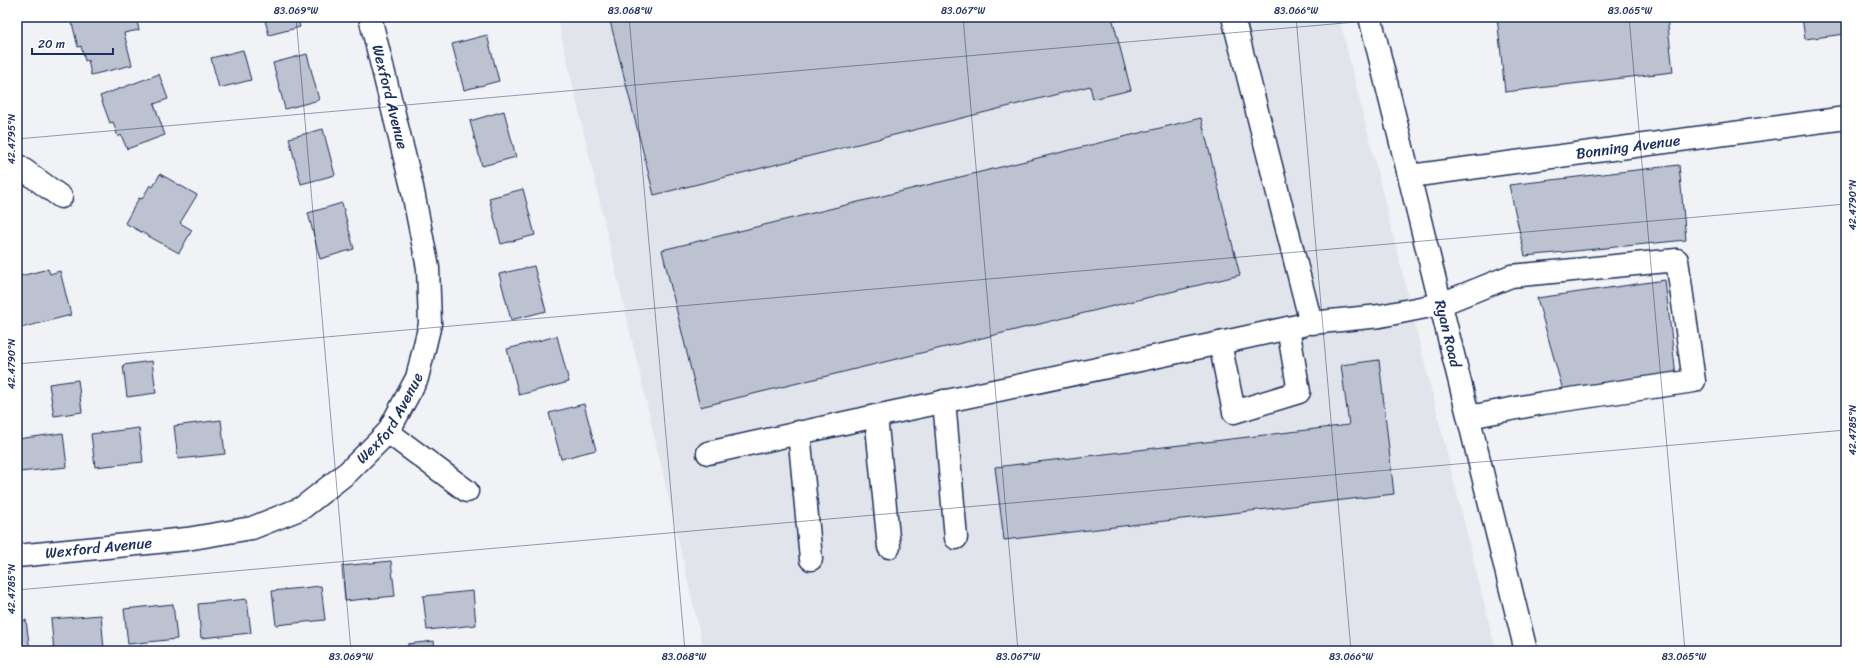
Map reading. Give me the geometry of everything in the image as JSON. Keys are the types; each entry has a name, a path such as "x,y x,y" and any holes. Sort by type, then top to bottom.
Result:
{"street":[{"name":"Wexford Avenue","path":"17,556 187,539 252,528 302,508 348,472 388,432 417,378 430,324 428,268 412,187 370,17"},
{"path":"1232,17 1311,323"},
{"name":"Ryan Road","path":"1370,17 1526,651"},
{"name":"Bonning Avenue","path":"1410,176 1846,118"},
{"path":"17,165 61,197"},
{"path":"708,453 799,432 1311,323 1380,316 1441,304 1511,276 1677,260 1694,381 1543,403 1469,417"},
{"path":"1220,343 1234,412 1299,392 1288,328"},
{"path":"944,401 956,538"},
{"path":"876,416 889,547"},
{"path":"388,432 467,491"},
{"path":"799,432 811,559"}],"shaded area":[{"path":"557,17 1339,17 1496,651 704,651"}],"building":[{"path":"80,17 136,17 139,30 124,33 132,65 91,75 88,60 85,61 81,46 78,47 71,19"},
{"path":"264,17 297,17 300,27 269,35"},
{"path":"609,17 1112,17 1131,90 1093,99 1090,86 654,195"},
{"path":"1497,17 1667,17 1673,72 1505,92"},
{"path":"1802,17 1846,17 1846,34 1805,39"},
{"path":"487,35 499,81 464,90 452,44"},
{"path":"243,50 251,80 219,88 211,58"},
{"path":"307,54 319,100 285,109 273,63"},
{"path":"159,74 168,99 154,104 165,135 127,149 121,135 118,137 113,122 110,123 100,96"},
{"path":"504,111 516,157 482,166 470,121"},
{"path":"1201,118 1240,275 700,407 662,250"},
{"path":"323,129 335,175 301,184 289,138"},
{"path":"1679,165 1686,240 1525,256 1509,185"},
{"path":"160,174 197,195 180,223 192,230 179,253 125,223 139,198 142,199 150,185 153,187"},
{"path":"523,189 535,235 501,244 489,198"},
{"path":"342,203 354,249 320,259 308,213"},
{"path":"534,266 546,311 511,320 499,274"},
{"path":"48,269 50,274 60,271 71,315 17,329 17,277"},
{"path":"1665,280 1676,376 1601,383 1564,394 1537,298"},
{"path":"557,336 569,382 519,395 507,349"},
{"path":"1379,360 1394,494 1004,540 995,467 1349,425 1341,365"},
{"path":"152,361 156,393 127,397 123,365"},
{"path":"78,380 82,412 54,416 49,384"},
{"path":"584,404 596,450 561,459 549,413"},
{"path":"221,420 225,454 178,459 174,426"},
{"path":"139,428 143,462 95,467 91,434"},
{"path":"63,433 67,467 20,472 17,439"},
{"path":"391,561 395,596 345,601 342,566"},
{"path":"321,586 325,620 276,625 272,591"},
{"path":"473,591 476,625 427,630 423,596"},
{"path":"247,599 251,633 201,638 198,604"},
{"path":"173,604 177,639 128,644 124,609"},
{"path":"101,615 104,649 54,651 51,619"},
{"path":"26,620 30,651 17,651 17,621"},
{"path":"434,641 435,651 409,651 408,644"}]}
